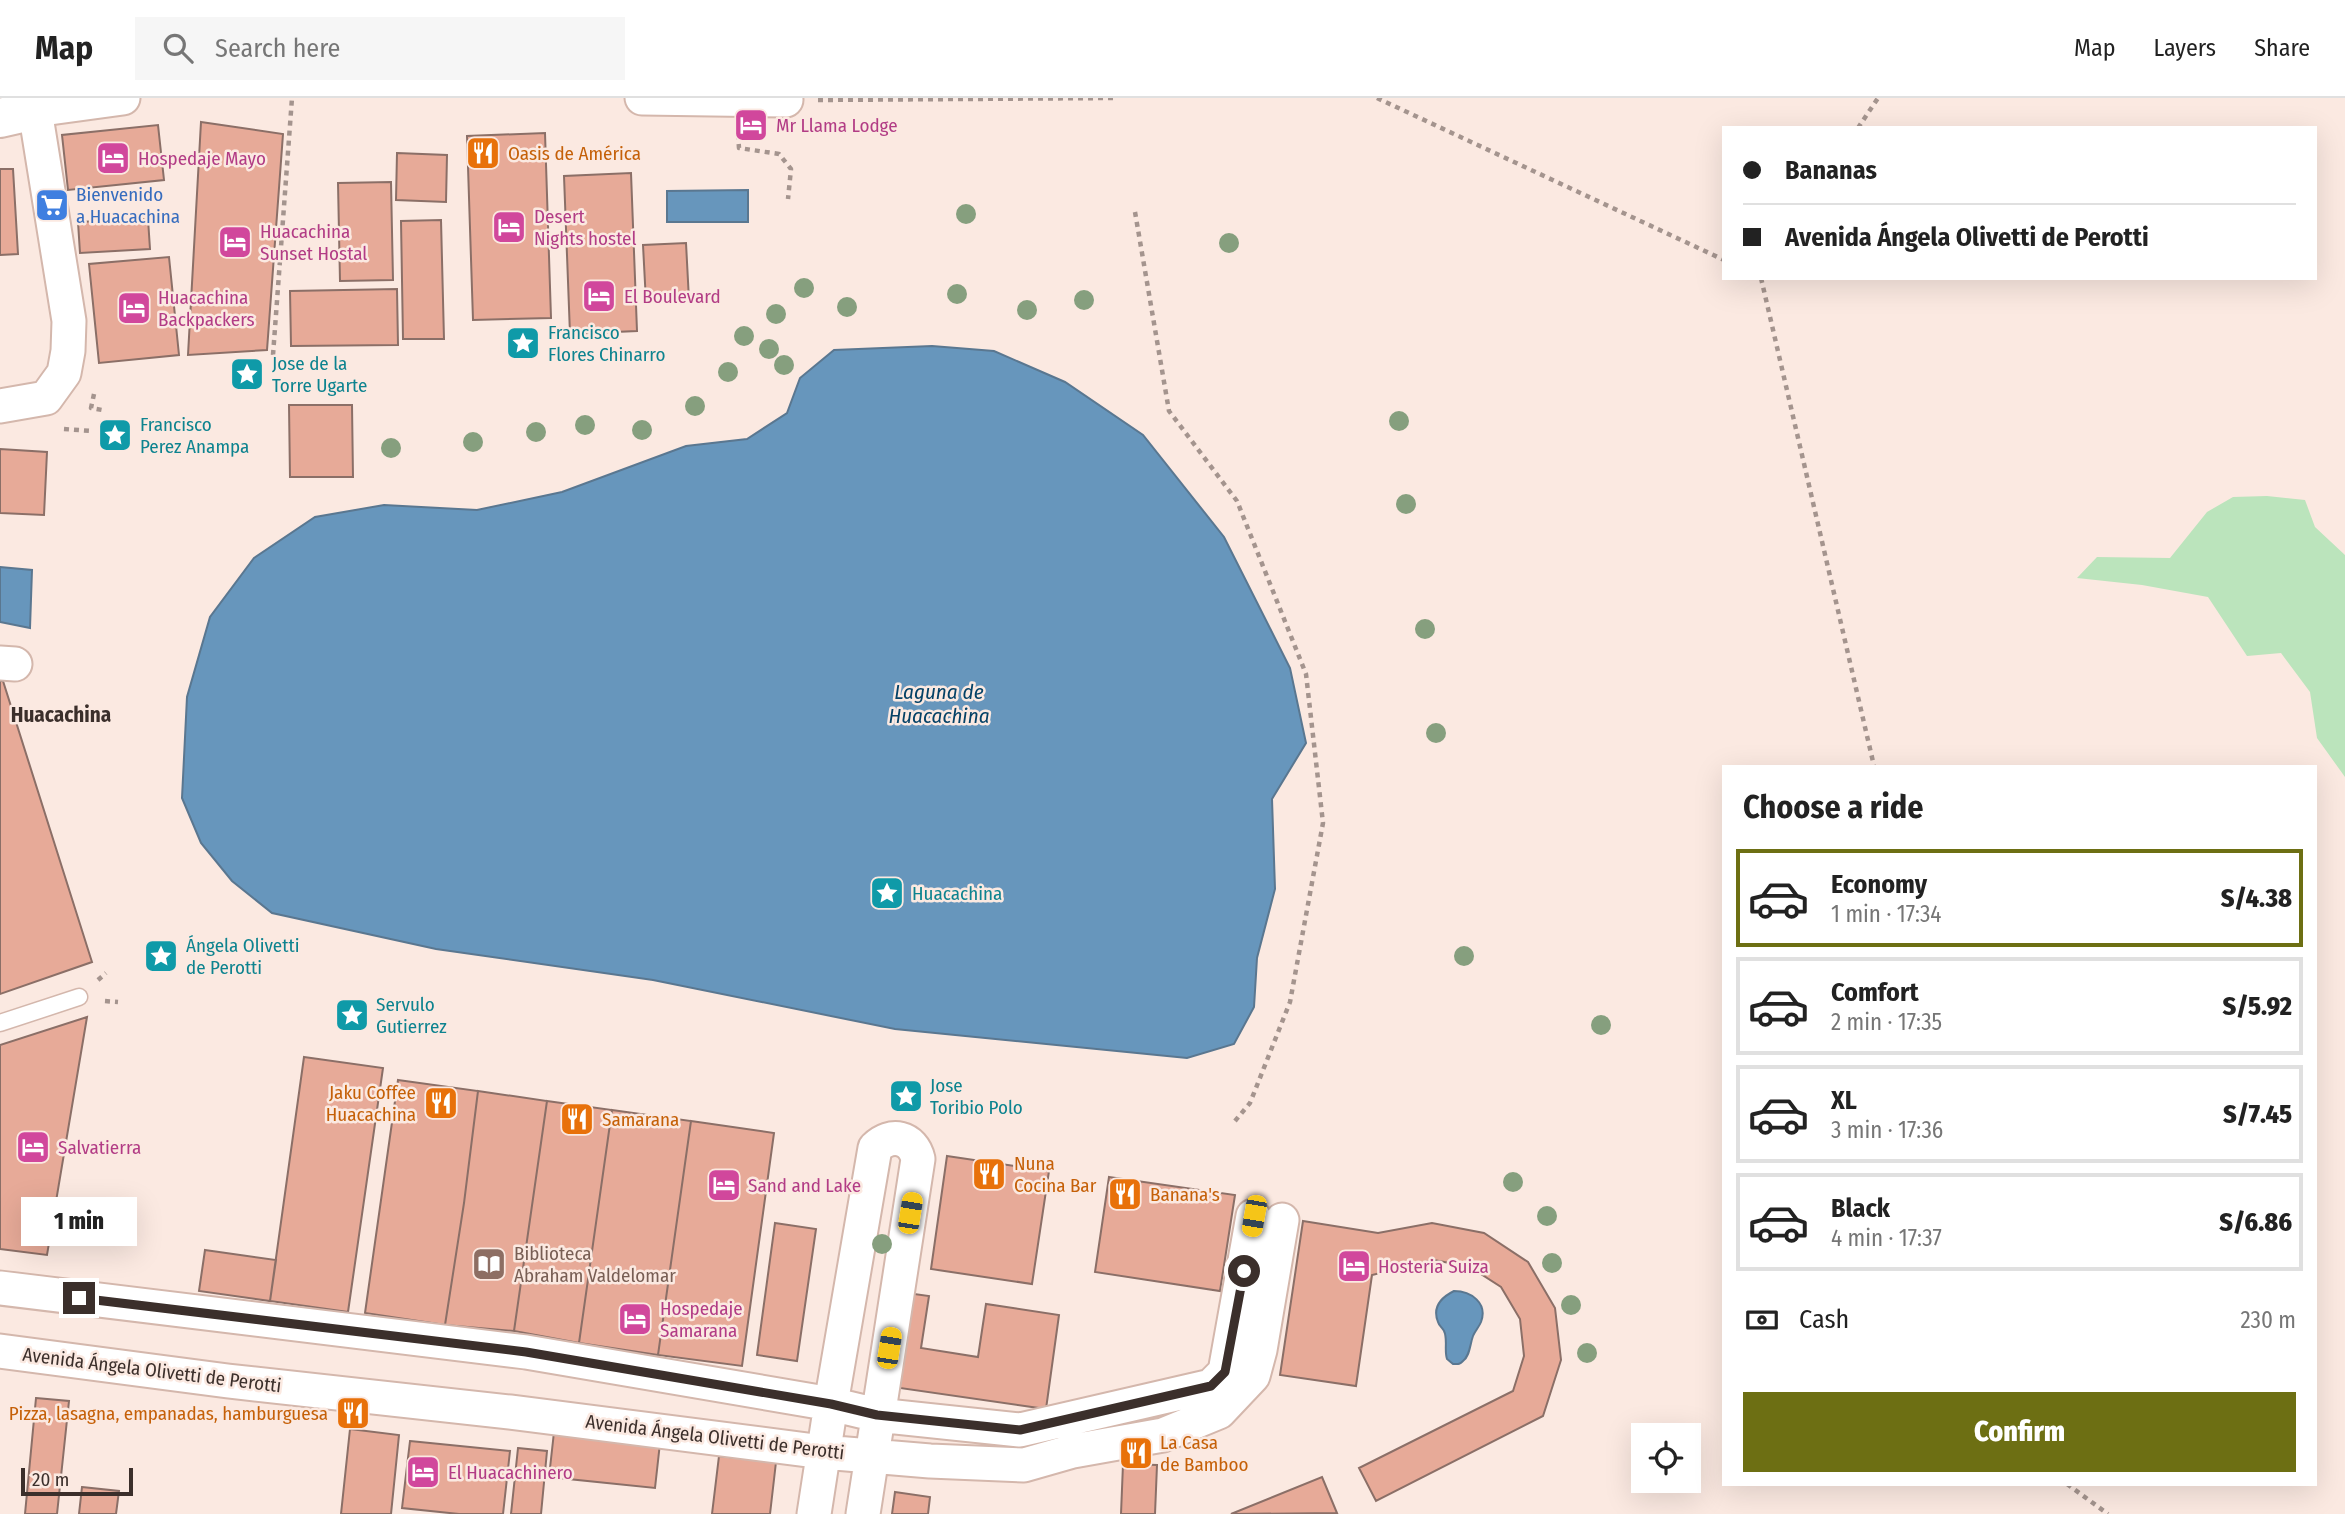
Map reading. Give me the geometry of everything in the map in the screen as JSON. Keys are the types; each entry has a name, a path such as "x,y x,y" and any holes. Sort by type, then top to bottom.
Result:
{"street":[{"path":"0,406 46,398 64,373 68,351 69,321 17,114 123,98"},
{"path":"642,98 786,100"},
{"path":"814,1514 875,1148 882,1141 901,1138 916,1150 918,1159 863,1514"},
{"name":"Avenida Ángela Olivetti de Perotti","path":"0,1288 526,1352 831,1404 877,1415 1020,1430 1211,1386 1225,1372 1268,1218 1260,1350 1253,1376 1219,1412 1163,1435 1073,1451 1024,1465 823,1452 0,1351"}],"lane":[{"path":"0,1023 79,997"}],"path":[{"path":"273,355 292,98"},
{"path":"786,100 1115,98"},
{"path":"1377,98 1722,259"},
{"path":"1859,126 1878,98"},
{"path":"737,99 739,148 779,154 790,169 789,199"},
{"path":"1135,212 1169,411 1237,501 1306,674 1323,823 1290,1002 1250,1103 1235,1121"},
{"path":"1761,280 1874,765"},
{"path":"2070,1486 2108,1514"}],"green space":[{"path":"2267,496 2305,500 2315,527 2345,555 2345,777 2317,738 2310,692 2281,653 2247,656 2208,597 2142,585 2077,578 2097,557 2170,558 2207,512 2233,497"}],"water":[{"path":"748,190 748,222 667,222 667,191"},
{"name":"Laguna de Huacachina","path":"932,346 994,351 1065,382 1143,435 1224,537 1290,668 1306,743 1272,799 1275,889 1257,958 1254,1007 1234,1044 1187,1058 895,1029 653,980 436,949 272,913 232,881 201,843 182,798 187,697 210,617 254,558 315,517 384,505 477,510 562,492 686,446 747,439 787,413 800,378 834,350"},
{"path":"0,567 32,570 30,628 0,622"},
{"path":"1454,1291 1466,1293 1476,1299 1483,1315 1467,1356 1457,1364 1447,1359 1445,1334 1436,1317 1439,1303"}],"building":[{"name":"Huacachina Sunset Hostal","path":"201,122 283,134 267,350 188,355"},
{"name":"Hospedaje Mayo","path":"158,125 164,180 68,190 62,135"},
{"name":"Desert Nights hostel","path":"545,133 551,318 473,320 467,136"},
{"path":"397,153 447,155 446,202 396,200"},
{"path":"0,169 13,169 18,254 0,255"},
{"path":"631,173 637,331 570,334 564,176"},
{"path":"391,182 393,280 340,281 338,183"},
{"path":"148,219 150,249 80,253 78,222"},
{"path":"441,220 444,339 403,339 401,221"},
{"path":"686,243 689,300 646,302 643,245"},
{"path":"169,257 179,355 99,363 89,264"},
{"path":"397,289 398,345 291,346 290,291"},
{"path":"289,405 352,405 353,477 290,477"},
{"path":"0,449 47,452 44,515 0,513"},
{"path":"0,681 3,681 92,962 0,994"},
{"name":"Salvatierra","path":"87,1017 47,1255 0,1249 0,1045"},
{"path":"304,1057 383,1068 348,1312 270,1301"},
{"path":"398,1080 478,1091 445,1325 365,1313"},
{"name":"Biblioteca Abraham Valdelomar","path":"478,1091 547,1101 514,1331 445,1325"},
{"path":"547,1101 612,1110 579,1343 514,1331"},
{"path":"612,1110 691,1121 658,1355 579,1343"},
{"path":"691,1121 774,1133 742,1366 658,1355"},
{"path":"947,1156 1049,1171 1032,1284 931,1269"},
{"path":"1109,1177 1235,1195 1220,1291 1095,1272"},
{"name":"Hosteria Suiza","path":"1303,1221 1378,1233 1432,1223 1484,1233 1528,1262 1555,1308 1561,1360 1543,1416 1376,1501 1359,1468 1513,1391 1524,1356 1520,1319 1501,1287 1470,1267 1434,1260 1372,1275 1356,1386 1280,1375"},
{"path":"775,1223 816,1229 797,1361 757,1355"},
{"path":"205,1250 276,1260 270,1301 199,1291"},
{"path":"907,1293 929,1296 921,1348 978,1357 986,1304 1059,1315 1046,1409 893,1387"},
{"path":"36,1398 69,1401 57,1514 25,1514"},
{"path":"350,1429 399,1435 391,1514 341,1514"},
{"path":"554,1432 660,1443 655,1488 549,1477"},
{"path":"410,1441 510,1451 503,1514 459,1514 402,1508"},
{"path":"518,1448 547,1451 541,1514 511,1514"},
{"path":"719,1456 776,1462 770,1514 712,1514"},
{"path":"1123,1464 1157,1465 1155,1514 1121,1514"},
{"path":"1322,1477 1337,1513 1231,1514"},
{"path":"82,1487 119,1491 116,1514 79,1514"},
{"path":"895,1492 930,1497 928,1514 892,1514"}],"place":[{"name":"Mr Llama Lodge","path":"751,125"},
{"name":"Oasis de América","path":"483,153"},
{"name":"Hospedaje Mayo","path":"113,158"},
{"name":"Bienvenido a Huacachina","path":"52,205"},
{"name":"Desert Nights hostel","path":"509,227"},
{"name":"Huacachina Sunset Hostal","path":"235,242"},
{"name":"El Boulevard","path":"599,296"},
{"name":"Huacachina Backpackers","path":"134,308"},
{"name":"Francisco Flores Chinarro","path":"523,343"},
{"name":"Jose de la Torre Ugarte","path":"247,374"},
{"name":"Francisco Perez Anampa","path":"115,435"},
{"name":"Huacachina","path":"887,893"},
{"name":"Ángela Olivetti de Perotti","path":"161,956"},
{"name":"Servulo Gutierrez","path":"352,1015"},
{"name":"Jose Toribio Polo","path":"906,1096"},
{"name":"Jaku Coffee Huacachina","path":"441,1103"},
{"name":"Samarana","path":"577,1119"},
{"name":"Salvatierra","path":"33,1147"},
{"name":"Nuna Cocina Bar","path":"989,1174"},
{"name":"Sand and Lake","path":"724,1185"},
{"name":"Banana's","path":"1125,1194"},
{"name":"Biblioteca Abraham Valdelomar","path":"489,1264"},
{"name":"Hosteria Suiza","path":"1354,1266"},
{"name":"Hospedaje Samarana","path":"635,1319"},
{"name":"Pizza, lasagna, empanadas, hamburguesa","path":"353,1413"},
{"name":"La Casa de Bamboo","path":"1136,1453"},
{"name":"El Huacachinero","path":"423,1472"}],"district":[{"name":"Huacachina","path":"61,715"}],"route":[{"path":"79,1298 526,1352 831,1404 877,1415 1020,1430 1211,1386 1225,1372 1244,1271"}]}
